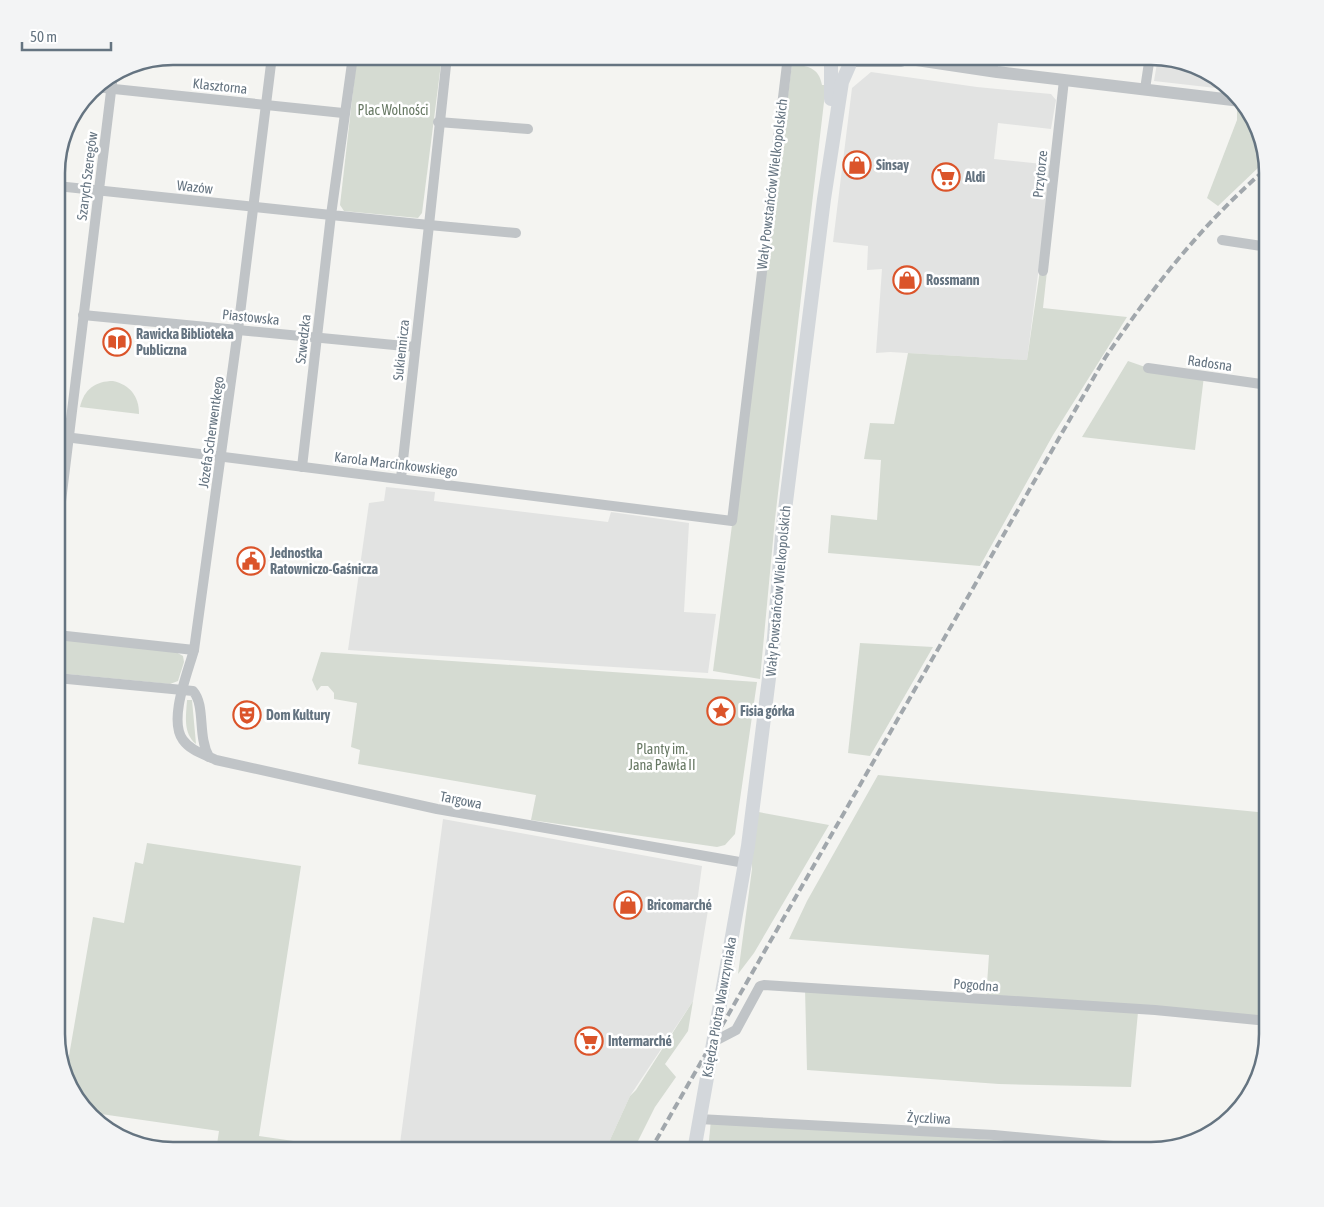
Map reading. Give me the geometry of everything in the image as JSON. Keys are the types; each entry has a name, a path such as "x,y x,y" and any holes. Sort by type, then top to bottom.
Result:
{"main road":[{"name":"Wały Powstańców Wielkopolskich","path":"809,318 814,216 832,92 830,65"},
{"name":"Wały Powstańców Wielkopolskich","path":"745,863 764,725 782,534 809,318 842,82 851,65"},
{"name":"Księdza Piotra Wawrzyniaka","path":"695,1142 745,863"}],"street":[{"name":"Józefa Scherwentkego","path":"181,690 194,650 222,457 271,65"},
{"path":"351,65 331,214 516,233"},
{"path":"429,225 438,122 446,65"},
{"name":"Wały Powstańców Wielkopolskich","path":"732,521 787,65"},
{"path":"945,65 1231,101"},
{"path":"1145,90 1149,65"},
{"name":"Przytorze","path":"1043,271 1064,80"},
{"name":"Szarych Szeregów","path":"65,461 112,84"},
{"name":"Klasztorna","path":"106,88 343,113"},
{"path":"438,122 528,129"},
{"name":"Wazów","path":"65,187 331,214"},
{"name":"Szwedzka","path":"302,466 331,214"},
{"name":"Sukiennicza","path":"401,478 429,225"},
{"path":"1222,240 1259,246"},
{"name":"Piastowska","path":"84,315 415,347"},
{"name":"Radosna","path":"1148,368 1259,384"},
{"name":"Karola Marcinkowskiego","path":"65,437 732,521"},
{"path":"65,636 194,650"},
{"path":"65,679 193,691 199,697 201,735 209,757"},
{"name":"Targowa","path":"181,690 178,725 181,739 196,752 216,760 437,809 745,863"},
{"name":"Pogodna","path":"713,1042 736,1030 760,986 764,985 1155,1010 1259,1020"},
{"name":"Życzliwa","path":"699,1119 994,1135 1070,1142"}],"shaded area":[{"path":"1157,65 1165,66 1193,73 1218,88 1154,81"},
{"path":"871,72 977,87 1051,94 1056,100 1051,129 998,123 994,159 1052,165 1027,360 890,352 876,353 882,269 867,270 868,246 833,242 852,88"},
{"path":"386,487 435,492 434,501 608,522 611,512 689,523 684,612 716,614 708,673 348,650 369,503 384,501"},
{"path":"443,819 702,866 697,903 709,904 693,1001 630,1096 609,1142 400,1142"}],"green space":[{"name":"Plac Wolności","path":"356,65 441,65 422,213 418,218 344,211 340,205"},
{"path":"792,65 798,65 812,68 818,74 822,85 826,85 775,519 760,679 713,671"},
{"path":"1237,108 1251,131 1259,167 1218,206 1207,198 1237,120"},
{"path":"1040,270 1047,271 1043,308 1127,317 1053,435 980,566 828,553 831,515 877,520 881,460 864,459 870,423 894,424 908,353 1027,360"},
{"path":"1128,361 1148,368 1204,376 1195,450 1082,437"},
{"path":"113,381 129,388 137,402 139,414 80,407 84,395 92,387 96,384"},
{"path":"65,640 174,651 183,656 184,662 178,681 170,684 65,674"},
{"path":"860,643 933,647 870,756 848,753"},
{"name":"Planty im. Jana Pawła II","path":"321,652 757,682 735,834 725,845 717,847 531,820 536,795 358,764 360,750 351,747 357,703 334,699 334,693 328,686 321,686 317,691 312,680"},
{"path":"187,700 192,700 196,744 187,730"},
{"path":"878,775 1259,812 1259,1023 1138,1012 1131,1087 999,1084 807,1070 805,988 986,999 989,955 789,939 807,901"},
{"path":"753,811 829,825 754,953 738,974 752,869 750,830"},
{"path":"147,843 301,866 259,1136 301,1142 217,1142 219,1131 101,1114 87,1100 79,1088 68,1060 93,917 124,923 135,862 143,864"},
{"path":"693,1001 688,1031 665,1064 676,1077 655,1107 638,1142 609,1142 630,1096 636,1090"},
{"path":"711,1120 1023,1142 709,1142"}],"railway":[{"path":"655,1142 1105,358 1141,307 1180,257 1221,211 1259,175"}],"place":[{"name":"Sinsay","path":"857,165"},
{"name":"Aldi","path":"946,177"},
{"name":"Rossmann","path":"907,280"},
{"name":"Rawicka Biblioteka Publiczna","path":"117,342"},
{"name":"Jednostka Ratowniczo-Gaśnicza","path":"251,561"},
{"name":"Fisia górka","path":"721,711"},
{"name":"Dom Kultury","path":"247,715"},
{"name":"Bricomarché","path":"628,905"},
{"name":"Intermarché","path":"589,1041"}]}
